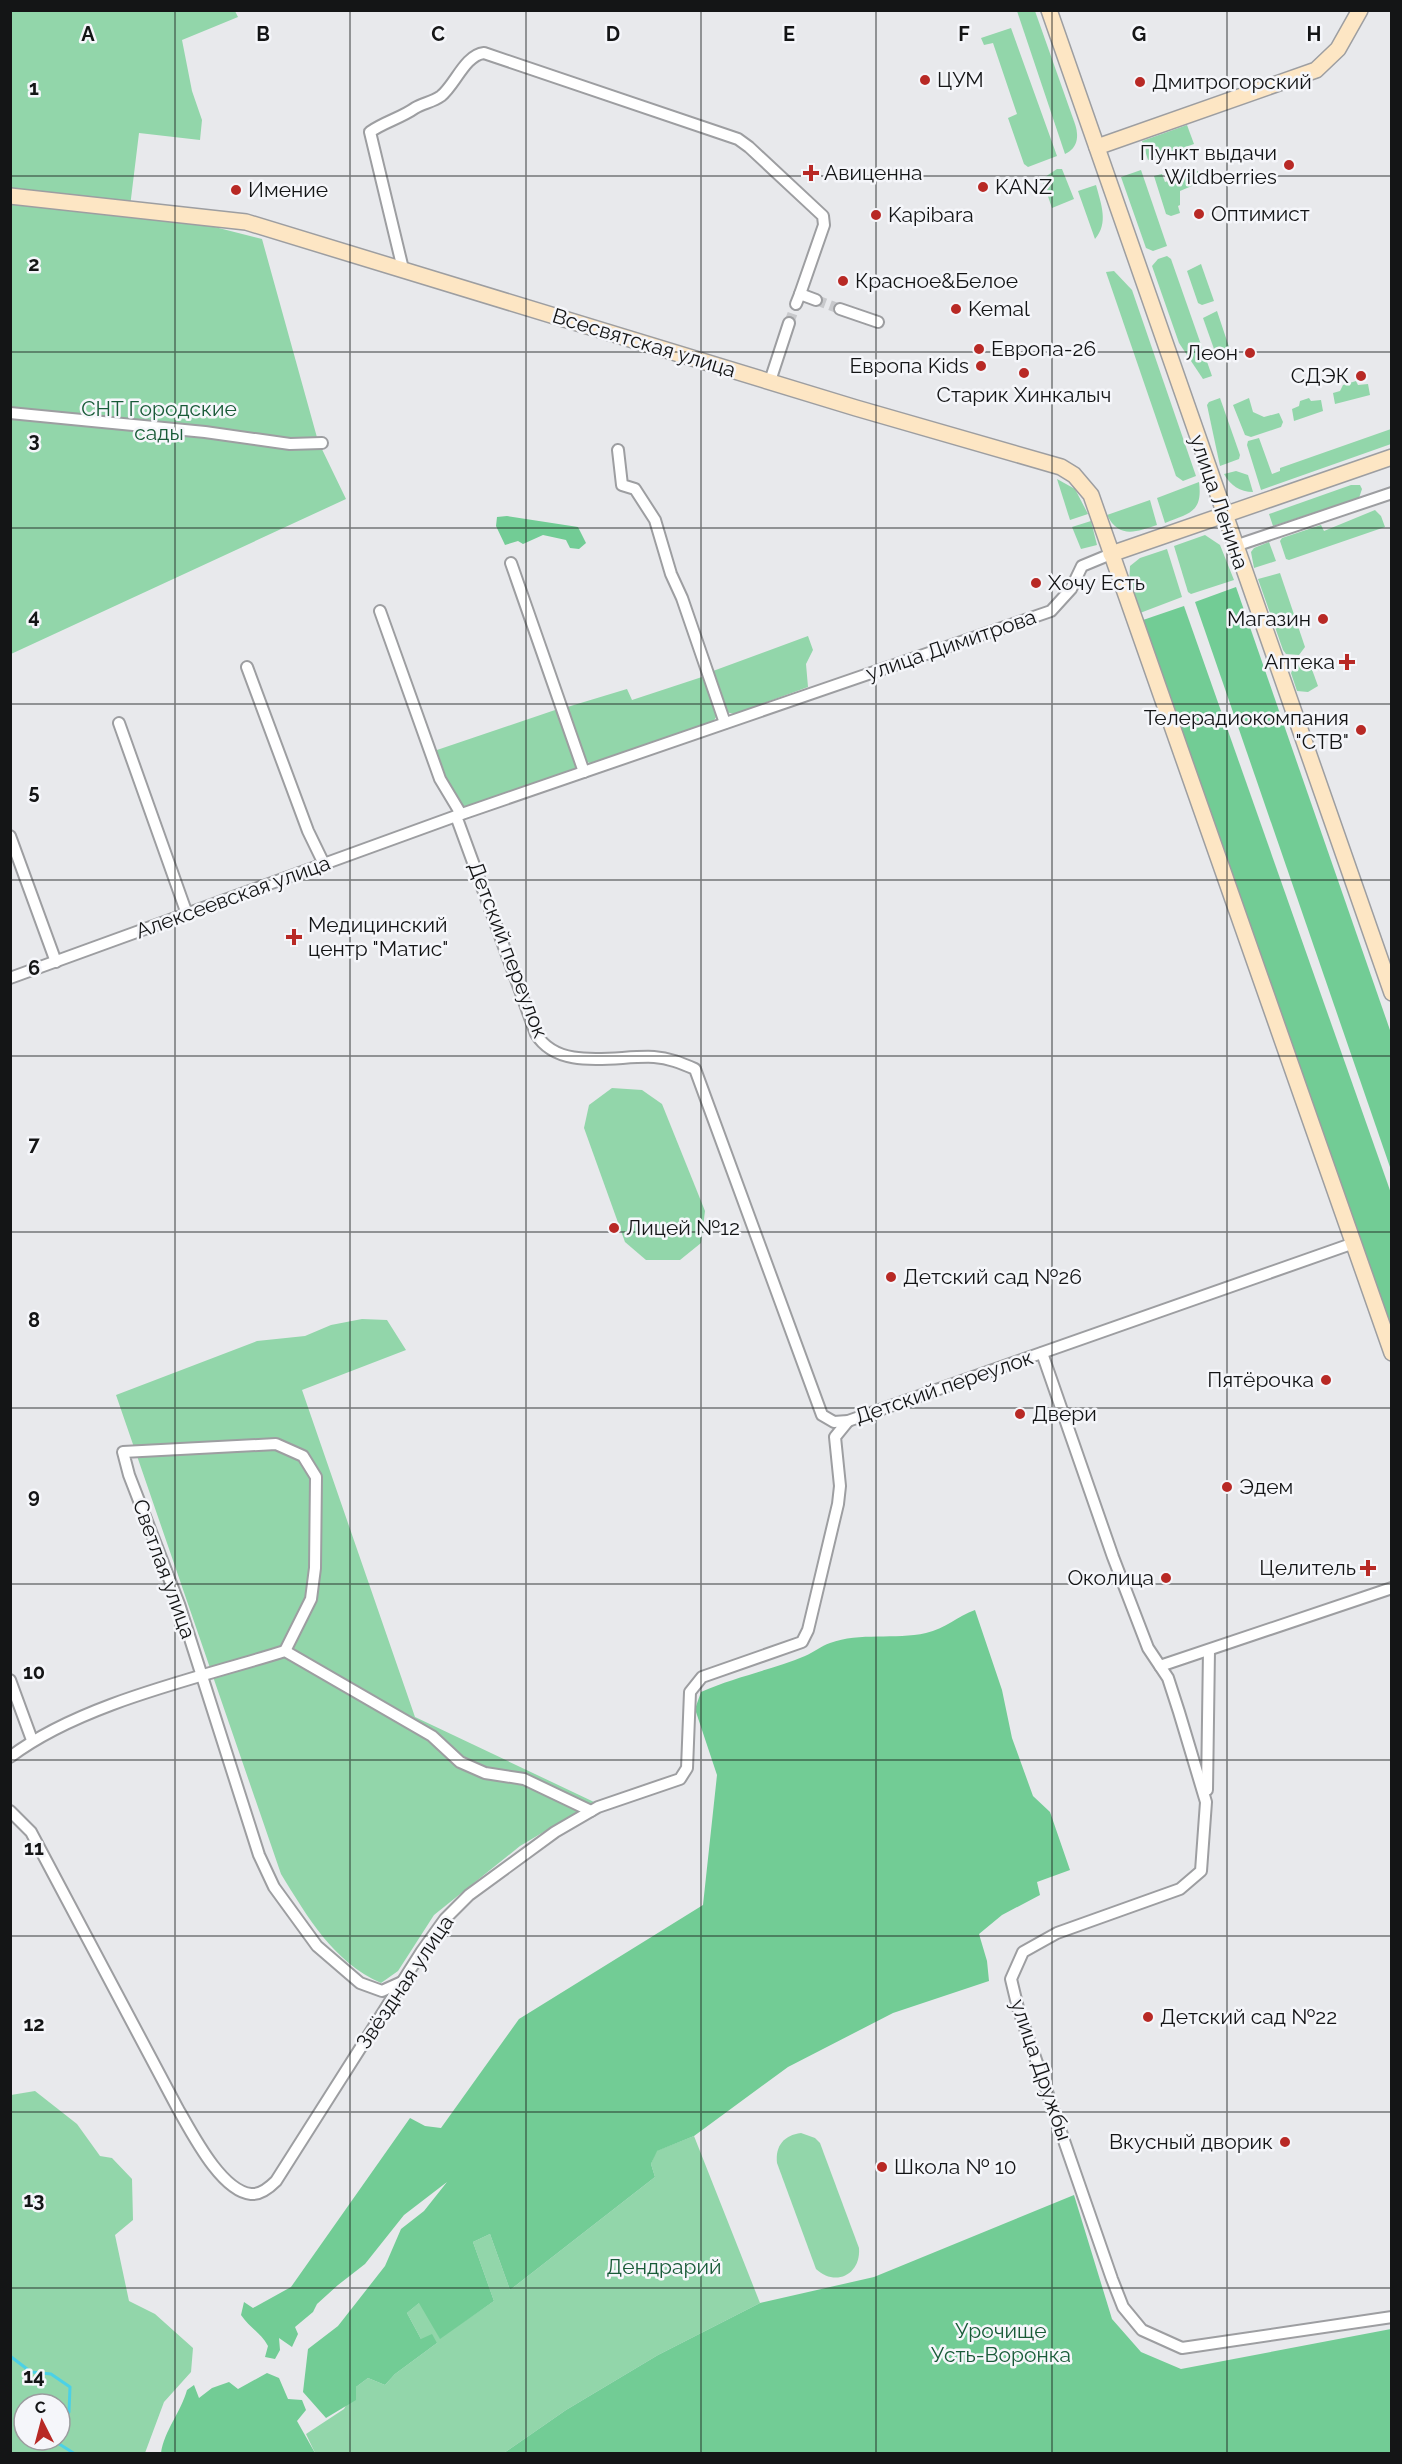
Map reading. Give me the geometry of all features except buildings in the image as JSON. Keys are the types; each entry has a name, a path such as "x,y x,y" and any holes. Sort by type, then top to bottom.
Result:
{"street":[{"name":"улица Ленина","path":"1049,10 1392,993"},
{"path":"1097,147 1316,70 1338,49 1360,10"},
{"path":"403,269 370,132 381,123 407,115 416,108 440,97 475,56 489,54 738,139 768,162 823,216 824,225 798,299 816,300"},
{"name":"Всесвятская улица","path":"10,196 125,206 246,222 1061,467 1074,475 1091,495 1392,1353"},
{"path":"840,309 879,322"},
{"path":"770,381 789,323"},
{"path":"10,413 205,432 290,444 322,443"},
{"path":"380,611 440,779 459,815 725,723 682,597 671,574 655,520 635,489 622,485 618,450"},
{"path":"1111,554 1392,458"},
{"path":"1235,546 1392,493"},
{"name":"улица Димитрова","path":"725,723 1051,611 1071,589 1082,566 1111,554"},
{"path":"511,563 584,772"},
{"path":"247,667 308,831 324,864"},
{"path":"119,723 187,914"},
{"name":"Алексеевская улица","path":"10,978 459,815"},
{"name":"Детский переулок","path":"459,815 536,1034 543,1045 568,1057 655,1057 674,1060 695,1069 822,1415 834,1422 848,1421 1042,1353 1113,1557 1148,1648 1160,1666"},
{"path":"10,836 56,962"},
{"path":"1042,1353 1354,1243"},
{"name":"Звёздная улица","path":"10,1810 32,1832 178,2109 201,2148 235,2188 252,2194 266,2190 276,2181 445,1919 469,1894 555,1832 591,1810 645,1789 680,1779 687,1768 690,1692 702,1677 802,1642 808,1630 838,1504 840,1486 835,1437 848,1421"},
{"name":"Светлая улица","path":"285,1652 311,1599 315,1568 316,1476 303,1456 276,1444 123,1452 129,1474 179,1604 259,1855 274,1887 317,1946 360,1983 382,1991 403,1982"},
{"path":"1160,1666 1392,1588"},
{"path":"1206,1802 1209,1650"},
{"path":"10,1757 32,1740 109,1706 285,1652 432,1736 460,1761 485,1773 524,1779 591,1810"},
{"name":"улица Дружбы","path":"1160,1666 1168,1678 1206,1802 1201,1871 1180,1889 1057,1933 1023,1952 1011,1978 1018,2008 1112,2279 1123,2307 1142,2330 1182,2348 1392,2317"},
{"path":"10,1680 32,1740"}],"green space":[{"name":"СНТ Городские сады","path":"10,11 235,11 238,17 182,40 192,91 202,120 200,140 139,133 129,215 199,223 262,239 318,441 346,499 11,654"},
{"path":"1017,11 1035,11 1075,124 1077,133 1075,145 1065,154"},
{"path":"1011,28 1057,156 1028,167 1024,164 1008,118 1017,114 993,43 984,45 981,38"},
{"path":"1187,125 1194,144 1148,160 1142,141"},
{"path":"1057,169 1062,169 1074,199 1052,208 1042,179"},
{"path":"1141,170 1167,246 1153,251 1146,248 1121,177"},
{"path":"1198,171 1199,183 1180,191 1180,205 1178,206 1180,213 1171,216 1166,214 1154,176 1162,174 1165,182"},
{"path":"1096,185 1103,220 1095,239 1078,191"},
{"path":"1167,256 1171,259 1212,376 1203,379 1179,343 1152,266 1158,259"},
{"path":"1201,264 1214,301 1202,305 1198,303 1187,271"},
{"path":"1114,271 1132,290 1196,476 1183,481 1176,476 1106,272"},
{"path":"1217,311 1229,347 1218,351 1214,349 1203,318"},
{"path":"1356,381 1358,385 1368,384 1370,395 1335,404 1333,393 1340,391 1343,385"},
{"path":"1220,398 1240,455 1239,459 1220,466 1207,405"},
{"path":"1249,398 1253,412 1264,417 1279,413 1283,422 1281,427 1251,437 1245,435 1233,405"},
{"path":"1309,398 1311,401 1321,400 1323,411 1294,421 1292,409 1299,406 1300,401"},
{"path":"1391,429 1391,444 1261,490 1247,445 1248,441 1259,438 1272,474 1280,471 1280,468"},
{"path":"1236,471 1248,475 1253,492 1236,487 1224,474"},
{"path":"1057,479 1075,489 1088,514 1070,520"},
{"path":"1199,482 1199,500 1193,510 1165,523 1157,498"},
{"path":"1351,485 1360,485 1362,489 1359,498 1273,526 1269,514"},
{"path":"1150,500 1157,525 1142,530 1123,531 1112,523 1107,515"},
{"path":"1375,510 1381,516 1385,527 1289,560 1286,559 1280,541 1282,538 1321,525 1324,531"},
{"path":"507,516 578,527 586,543 579,549 570,548 566,540 543,535 523,544 518,541 505,545 496,526 497,517"},
{"path":"1091,521 1097,545 1081,549 1072,527"},
{"path":"1205,535 1220,545 1234,580 1191,594 1188,592 1174,546"},
{"path":"1269,542 1276,561 1254,568 1251,552 1254,548"},
{"path":"1167,549 1182,597 1140,613 1129,585 1130,566 1140,558"},
{"path":"1280,573 1305,647 1299,655 1286,654 1283,650 1258,579"},
{"path":"1236,587 1391,1033 1391,1170 1195,602"},
{"path":"1184,606 1392,1196 1391,1335 1143,620"},
{"path":"808,636 813,650 806,664 808,687 734,714 726,712 713,671"},
{"path":"1310,664 1318,686 1308,692 1297,691 1291,673 1295,665"},
{"path":"705,676 718,714 713,722 590,763 584,761 564,708 627,689 632,700"},
{"path":"558,709 579,767 466,807 461,806 453,798 434,751"},
{"path":"612,1088 642,1090 662,1104 705,1211 701,1243 680,1260 646,1260 625,1242 584,1128 589,1105"},
{"path":"362,1319 387,1320 406,1350 302,1390 415,1717 594,1802 520,1846 434,1915 398,1971 381,1983 364,1974 335,1950 311,1921 281,1874 116,1395 257,1341 305,1336 331,1325"},
{"path":"975,1610 1002,1690 1012,1738 1033,1796 1050,1812 1070,1870 1037,1882 1040,1895 1002,1915 979,1934 987,1961 989,1981 893,2013 788,2067 694,2136 657,2151 651,2164 655,2177 510,2290 490,2234 473,2242 494,2301 440,2339 419,2303 407,2313 421,2339 432,2334 437,2343 395,2374 385,2385 368,2378 356,2387 356,2400 326,2418 303,2392 308,2349 338,2326 385,2266 401,2229 424,2211 447,2182 404,2215 365,2264 338,2285 317,2304 313,2312 295,2327 298,2334 292,2347 279,2338 280,2350 275,2359 265,2357 268,2346 241,2315 244,2302 253,2308 291,2287 410,2118 425,2126 441,2128 519,2019 703,1905 717,1775 695,1709 701,1692 792,1661 830,1643 853,1638 926,1633 939,1629"},
{"path":"35,2091 77,2124 100,2156 112,2158 132,2179 133,2220 115,2235 129,2301 155,2314 193,2348 191,2372 164,2402 145,2453 11,2453 11,2095"},
{"path":"801,2133 815,2138 820,2143 859,2248 856,2265 845,2275 838,2277 831,2277 816,2269 777,2163 778,2151 782,2142 790,2136"},
{"name":"Дендрарий","path":"694,2136 760,2303 658,2355 566,2410 504,2453 315,2453 306,2434 344,2409 356,2387 368,2378 385,2385 395,2374 437,2343 421,2339 407,2313 420,2302 440,2338 494,2301 473,2242 490,2234 510,2290 655,2177 651,2164 656,2151"},
{"name":"Урочище Усть-Воронка","path":"1074,2195 1112,2319 1141,2352 1181,2369 1391,2329 1391,2453 504,2453 566,2410 658,2355 760,2303 874,2277"},
{"path":"267,2373 279,2378 288,2399 302,2400 306,2410 297,2421 315,2453 161,2453 165,2437 187,2390 194,2385 199,2398 212,2388 229,2382 238,2389"}],"waterway":[{"path":"10,2356 31,2372 51,2374 70,2387 70,2392"}],"tunnel":[{"path":"816,300 840,309"},
{"path":"789,323 796,304"}],"place":[{"name":"ЦУМ","path":"925,80"},
{"name":"Дмитрогорский","path":"1140,82"},
{"name":"Пункт выдачи Wildberries","path":"1289,165"},
{"name":"Авиценна","path":"811,173"},
{"name":"KANZ","path":"983,187"},
{"name":"Имение","path":"236,190"},
{"name":"Оптимист","path":"1199,214"},
{"name":"Kapibara","path":"876,215"},
{"name":"Красное&Белое","path":"843,281"},
{"name":"Kemal","path":"956,309"},
{"name":"Европа-26","path":"979,349"},
{"name":"Леон","path":"1250,353"},
{"name":"Европа Kids","path":"981,366"},
{"name":"Старик Хинкалыч","path":"1024,373"},
{"name":"СДЭК","path":"1361,376"},
{"name":"Хочу Есть","path":"1036,583"},
{"name":"Магазин","path":"1323,619"},
{"name":"Аптека","path":"1347,662"},
{"name":"Телерадиокомпания \"СТВ\"","path":"1361,730"},
{"name":"Медицинский центр \"Матис\"","path":"294,937"},
{"name":"Лицей №12","path":"614,1228"},
{"name":"Детский сад №26","path":"891,1277"},
{"name":"Пятёрочка","path":"1326,1380"},
{"name":"Двери","path":"1020,1414"},
{"name":"Эдем","path":"1227,1487"},
{"name":"Целитель","path":"1368,1568"},
{"name":"Околица","path":"1166,1578"},
{"name":"Детский сад №22","path":"1148,2017"},
{"name":"Вкусный дворик","path":"1285,2142"},
{"name":"Школа № 10","path":"882,2167"}]}
